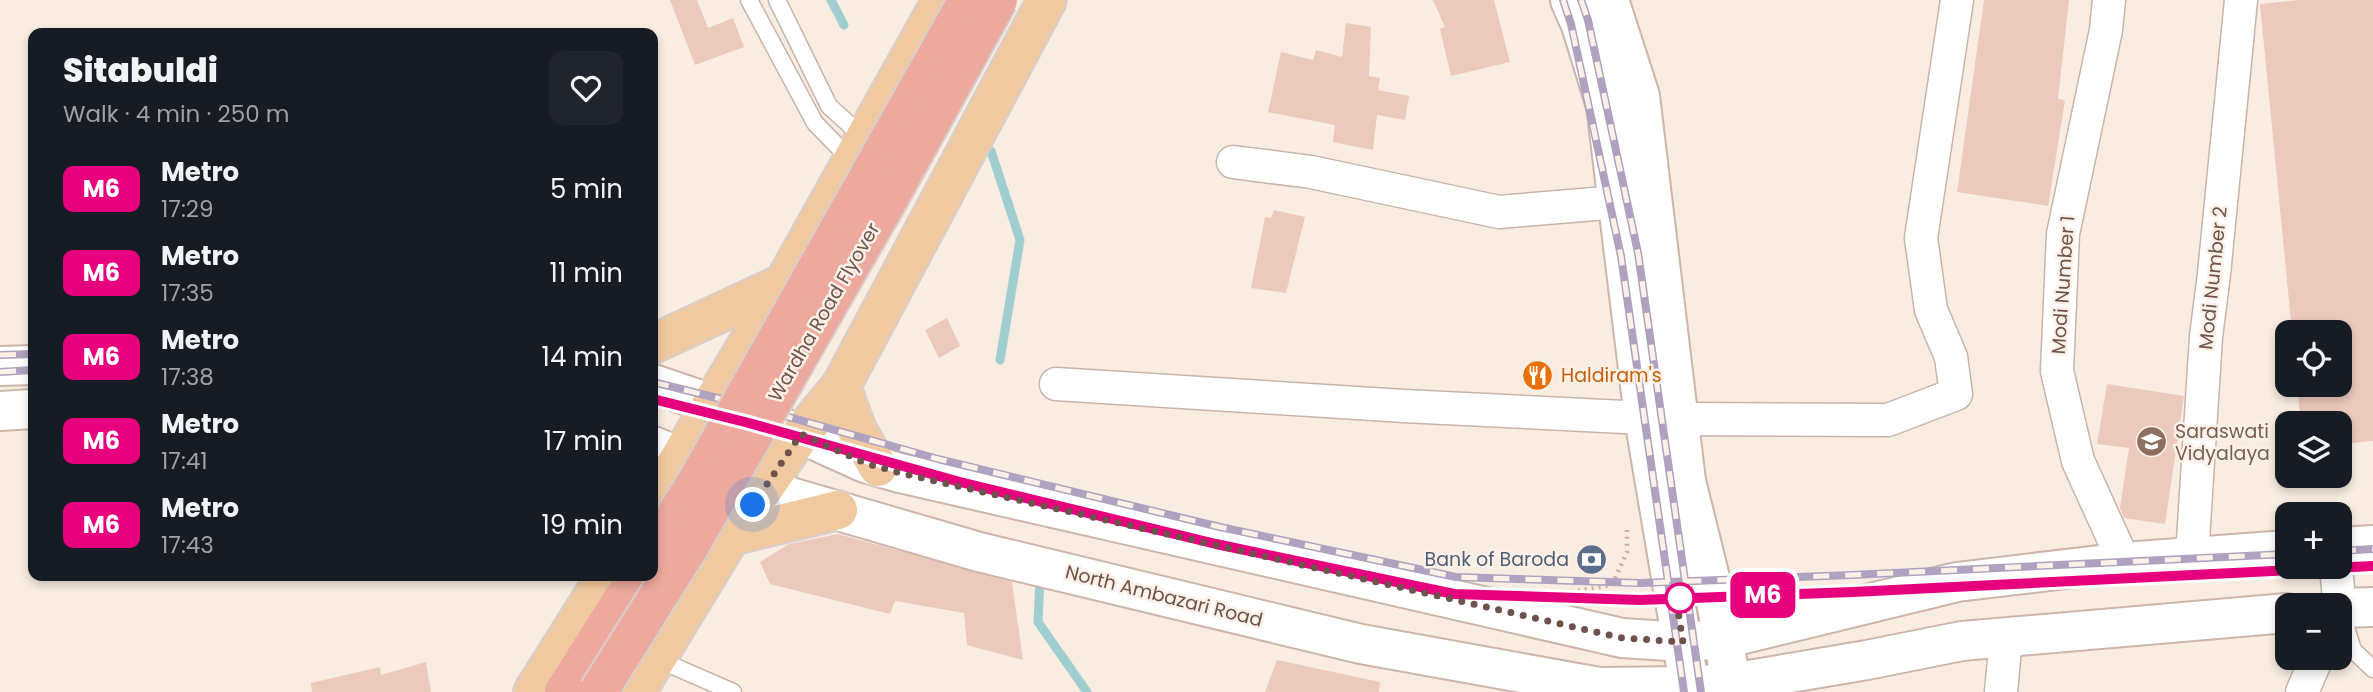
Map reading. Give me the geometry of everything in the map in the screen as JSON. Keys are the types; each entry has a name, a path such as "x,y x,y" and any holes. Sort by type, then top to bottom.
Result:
{"highway":[{"name":"Wardha Road Flyover","path":"658,543 696,483 968,0"},
{"name":"Wardha Road Flyover","path":"598,692 689,547 999,0"},
{"path":"564,692 634,581"}],"main road":[{"path":"658,483 666,452 712,403 784,283 942,0"},
{"path":"636,692 732,536 801,434 841,386 1047,0"},
{"path":"1570,0 1581,25 1606,106 1618,202 1662,419 1686,481 1732,687"},
{"path":"1609,0 1640,96 1662,419 1688,689"},
{"path":"658,342 784,283"},
{"path":"0,366 28,365"},
{"path":"658,386 801,434 878,467 1622,638 1683,642 1723,639 1957,582 2124,562 2275,551"},
{"path":"841,386 856,428 878,467"},
{"path":"0,411 28,409"},
{"name":"North Ambazari Road","path":"666,452 764,489 979,552 1361,643 1599,687 1732,687 1962,641 2275,613"},
{"path":"732,536 838,510"},
{"path":"2352,546 2373,545"},
{"path":"533,692 603,581"},
{"path":"2352,608 2373,607"}],"street":[{"path":"1056,384 1662,419 1888,420 1956,394 1951,357 1931,310 1921,238 1957,0"},
{"name":"Modi Number 1","path":"2109,0 2106,30 2063,234 2057,371 2078,461 2124,562"},
{"name":"Modi Number 2","path":"2192,556 2206,337 2241,0"},
{"path":"1233,162 1311,172 1499,212 1618,202"},
{"path":"2001,692 2007,637"},
{"path":"2302,692 2312,670"}],"lane":[{"path":"749,0 815,122 858,150"},
{"path":"777,0 829,106 858,150"},
{"path":"2352,647 2373,668"},
{"path":"657,659 733,692"}],"path":[{"path":"1569,592 1612,585 1627,552 1627,525"}],"building":[{"path":"670,0 697,0 708,28 733,18 744,47 695,65"},
{"path":"1433,0 1494,0 1510,62 1451,76 1440,29 1445,27"},
{"path":"1984,0 2069,0 2058,99 2065,100 2048,206 1957,192"},
{"path":"2300,0 2373,0 2373,441 2352,443 2352,411 2300,411 2298,397 2352,397 2352,320 2291,320 2260,4"},
{"path":"1346,23 1371,27 1369,76 1380,78 1378,90 1409,96 1405,120 1377,115 1373,150 1333,142 1335,125 1268,112 1281,52 1313,60 1316,50 1342,57"},
{"path":"1274,210 1305,217 1286,293 1251,288 1265,217 1271,218"},
{"path":"947,318 960,346 939,358 925,330"},
{"path":"2107,384 2184,396 2165,524 2124,518 2120,508 2129,448 2097,444"},
{"path":"838,534 1012,582 1023,660 967,645 964,613 895,601 890,614 770,584 760,562 789,544"},
{"path":"1277,660 1380,682 1379,692 1265,692"},
{"path":"426,662 431,692 312,692 311,683 380,667 381,675"}],"waterway":[{"path":"831,0 844,25"},
{"path":"991,151 1020,240 1000,360"},
{"path":"1040,579 1038,622 1087,692"}],"railway":[{"path":"1563,0 1571,24 1621,256 1684,692"},
{"path":"1581,0 1588,20 1638,253 1701,692"},
{"path":"0,355 28,354"},
{"path":"0,372 28,370"},
{"path":"658,383 938,459 1220,527 1456,577 1640,583 2275,555"},
{"path":"658,400 934,475 1216,544 1454,594 1640,600 2373,566"},
{"path":"2352,550 2373,549"}],"metro line":[{"name":"M6","path":"658,400 960,482 1216,544 1454,594 1640,600 2373,566"}],"place":[{"name":"Haldiram's","path":"1538,375"},
{"name":"Saraswati Vidyalaya","path":"2152,442"},
{"name":"Bank of Baroda","path":"1592,559"}],"route":[{"path":"753,505 801,434 865,463 900,473 1622,638 1683,642 1675,592 1680,598"}]}
